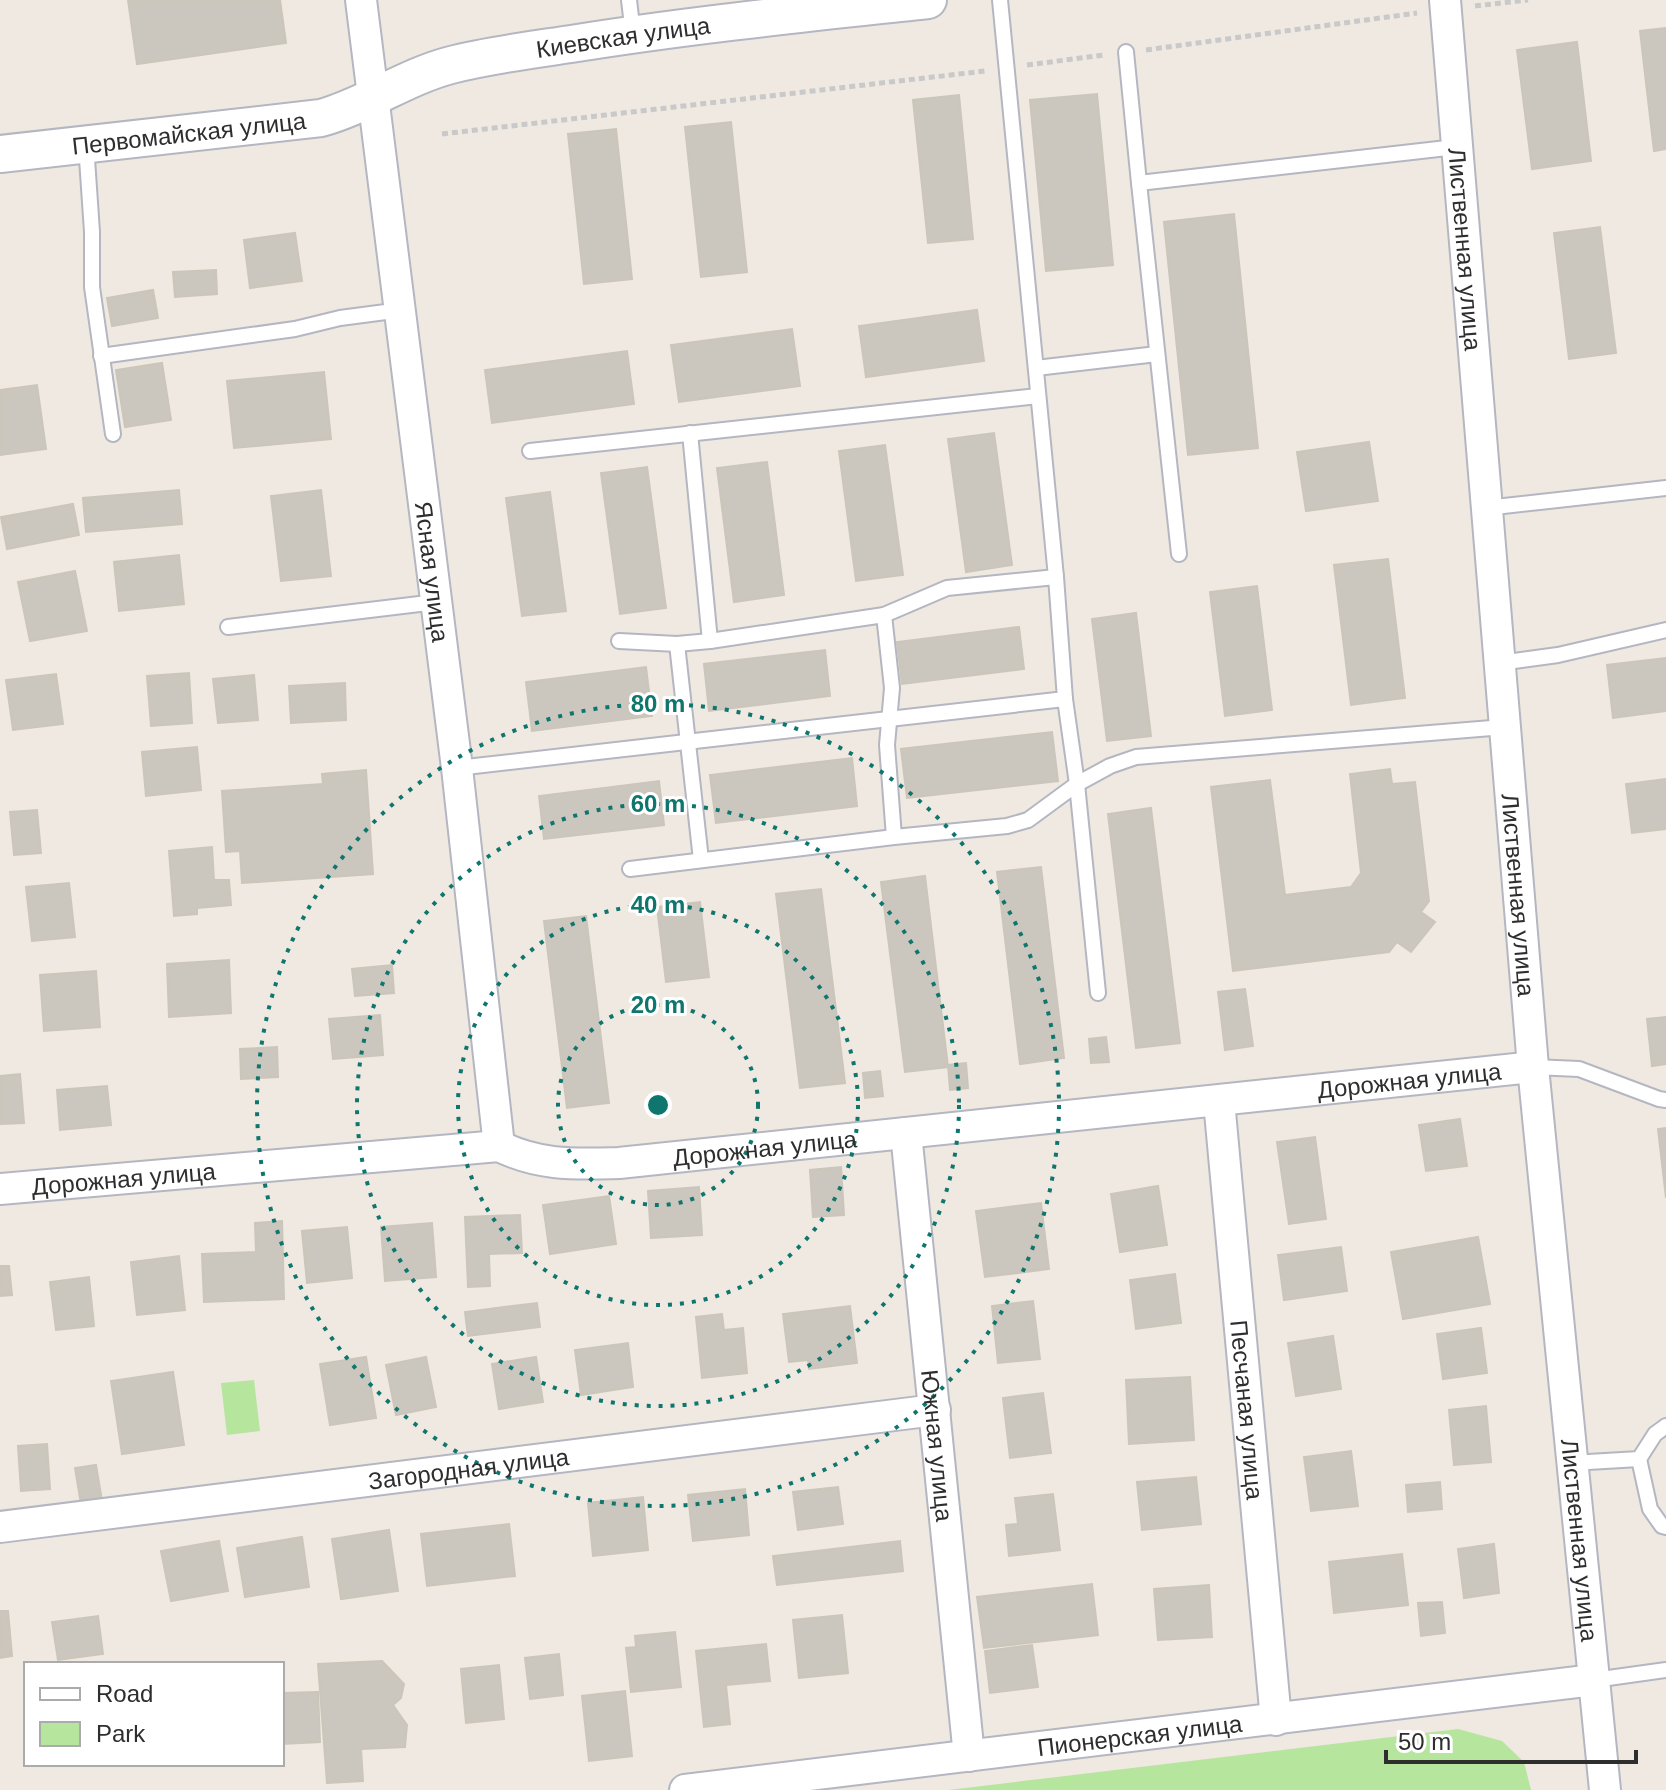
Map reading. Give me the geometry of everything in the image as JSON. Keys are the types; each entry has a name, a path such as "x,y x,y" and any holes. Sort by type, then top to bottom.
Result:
{"street":[{"name":"Ясная улица","path":"361,0 457,768 499,1146"},
{"name":"Киевская улица","path":"374,97 416,76 450,65 631,17 928,0"},
{"name":"Лиственная улица","path":"1445,0 1533,1067 1570,1463 1605,1790"},
{"name":"Первомайская улица","path":"0,154 321,118 348,110 374,97"},
{"name":"Дорожная улица","path":"0,1189 499,1146 521,1157 559,1165 619,1163 1533,1067"},
{"name":"Песчаная улица","path":"1219,1101 1276,1720"},
{"name":"Южная улица","path":"906,1133 969,1756"},
{"name":"Загородная улица","path":"0,1527 935,1410"},
{"name":"Пионерская улица","path":"685,1790 1594,1680"}],"lane":[{"path":"1000,0 1065,699 1077,784 1098,993"},
{"path":"1126,52 1179,554"},
{"path":"85,144 92,232 92,287 113,434"},
{"path":"1139,183 1456,147"},
{"path":"101,356 295,329 340,318 401,310"},
{"path":"1036,368 1157,354"},
{"path":"530,451 1038,396"},
{"path":"690,433 710,641"},
{"path":"1485,509 1666,488"},
{"path":"619,641 677,644 710,641 884,615 947,588 1056,577"},
{"path":"228,627 436,602"},
{"path":"884,615 892,688 887,745 894,837"},
{"path":"1499,663 1558,655 1666,630"},
{"path":"677,644 701,860"},
{"path":"457,768 1065,699"},
{"path":"630,869 1007,826 1028,820 1077,784 1110,766 1136,757 1504,727"},
{"path":"1533,1067 1579,1069 1666,1100"},
{"path":"1666,1426 1655,1434 1639,1459 1650,1509 1666,1527"},
{"path":"1570,1463 1639,1459"},
{"path":"1594,1680 1666,1670"}],"green space":[{"path":"254,1380 260,1431 227,1435 221,1383"},
{"path":"1458,1729 1502,1741 1524,1762 1531,1790 948,1790"}],"building":[{"path":"128,0 280,0 286,43 137,64"},
{"path":"1666,28 1666,149 1654,151 1640,31"},
{"path":"1577,42 1591,161 1532,169 1517,50"},
{"path":"1097,94 1113,265 1046,271 1030,100"},
{"path":"959,95 973,239 928,243 913,100"},
{"path":"731,122 747,272 701,277 685,127"},
{"path":"616,129 632,279 584,284 568,134"},
{"path":"1234,214 1258,448 1188,455 1164,222"},
{"path":"1600,227 1616,353 1569,359 1554,233"},
{"path":"295,233 302,281 250,288 244,240"},
{"path":"216,270 217,294 175,297 173,272"},
{"path":"153,290 158,318 112,326 107,298"},
{"path":"977,310 984,361 866,377 859,326"},
{"path":"792,329 800,386 679,402 671,345"},
{"path":"627,351 634,404 492,423 485,370"},
{"path":"162,363 171,420 125,427 116,370"},
{"path":"324,372 331,439 234,448 227,381"},
{"path":"37,385 46,449 0,455 0,390"},
{"path":"994,433 1012,565 966,572 948,439"},
{"path":"1369,442 1378,501 1306,511 1297,452"},
{"path":"885,445 903,575 856,581 839,451"},
{"path":"767,462 784,595 734,602 717,468"},
{"path":"647,467 666,608 620,614 601,473"},
{"path":"179,490 182,524 86,532 83,498"},
{"path":"321,490 331,576 281,581 271,496"},
{"path":"550,492 566,611 522,616 506,498"},
{"path":"73,504 79,535 7,549 1,517"},
{"path":"179,555 184,604 119,611 114,562"},
{"path":"1388,559 1405,698 1351,705 1334,565"},
{"path":"75,571 87,631 30,641 18,582"},
{"path":"1257,586 1272,710 1225,716 1210,592"},
{"path":"1136,613 1151,736 1107,741 1092,619"},
{"path":"1019,627 1024,669 902,684 897,642"},
{"path":"825,650 830,696 709,711 704,664"},
{"path":"1666,658 1666,711 1613,718 1607,665"},
{"path":"646,667 652,716 532,731 526,682"},
{"path":"189,673 192,723 151,726 147,676"},
{"path":"56,674 63,724 13,730 6,680"},
{"path":"254,675 258,720 218,723 213,679"},
{"path":"345,683 346,720 291,723 289,686"},
{"path":"1052,732 1058,781 907,798 901,749"},
{"path":"197,747 201,790 146,796 142,752"},
{"path":"852,758 857,806 716,823 710,775"},
{"path":"1390,769 1392,784 1415,782 1429,901 1421,912 1435,922 1411,952 1397,942 1389,952 1233,971 1211,787 1270,780 1285,895 1351,887 1361,873 1350,774"},
{"path":"366,770 373,874 242,883 240,851 226,852 222,791 323,784 322,774"},
{"path":"1666,779 1666,829 1632,833 1626,784"},
{"path":"659,781 664,825 544,839 539,796"},
{"path":"1151,808 1180,1043 1136,1048 1108,814"},
{"path":"37,810 41,853 14,855 10,812"},
{"path":"212,847 214,880 229,880 231,905 197,908 197,914 174,916 169,851"},
{"path":"1041,867 1064,1058 1020,1064 997,872"},
{"path":"925,876 948,1067 905,1072 881,882"},
{"path":"69,883 75,937 32,941 26,887"},
{"path":"821,889 845,1083 800,1088 776,894"},
{"path":"700,902 709,977 666,982 657,907"},
{"path":"586,916 609,1103 567,1108 544,921"},
{"path":"229,960 231,1013 169,1017 167,964"},
{"path":"392,965 394,993 355,996 352,969"},
{"path":"96,971 100,1027 44,1031 40,975"},
{"path":"1245,989 1253,1046 1225,1050 1218,992"},
{"path":"380,1015 383,1055 333,1059 329,1019"},
{"path":"1666,1017 1666,1064 1652,1066 1647,1019"},
{"path":"1106,1037 1109,1062 1091,1063 1089,1039"},
{"path":"277,1047 278,1077 241,1079 240,1049"},
{"path":"966,1063 968,1088 950,1090 948,1065"},
{"path":"880,1071 883,1096 865,1098 863,1073"},
{"path":"20,1074 24,1123 0,1124 0,1076"},
{"path":"107,1086 111,1125 60,1130 57,1090"},
{"path":"1460,1119 1467,1166 1426,1171 1419,1125"},
{"path":"1666,1128 1666,1198 1658,1129"},
{"path":"1315,1137 1326,1219 1289,1224 1277,1142"},
{"path":"841,1167 844,1215 813,1217 810,1170"},
{"path":"1158,1186 1167,1245 1120,1252 1111,1194"},
{"path":"699,1187 702,1235 651,1238 648,1191"},
{"path":"609,1196 616,1244 550,1254 543,1205"},
{"path":"1041,1203 1049,1269 985,1277 976,1211"},
{"path":"520,1215 522,1253 489,1254 490,1286 468,1287 465,1217"},
{"path":"282,1221 284,1299 204,1302 202,1254 256,1252 255,1223"},
{"path":"432,1223 436,1277 385,1281 381,1227"},
{"path":"347,1227 352,1278 307,1283 302,1231"},
{"path":"1478,1237 1490,1304 1403,1319 1391,1252"},
{"path":"1341,1247 1347,1291 1284,1300 1278,1255"},
{"path":"179,1256 185,1310 137,1315 131,1262"},
{"path":"0,1266 9,1266 12,1295 0,1296"},
{"path":"1175,1274 1181,1323 1136,1329 1130,1280"},
{"path":"89,1277 94,1326 56,1330 50,1282"},
{"path":"1033,1301 1040,1359 998,1363 992,1306"},
{"path":"537,1303 540,1327 468,1336 465,1312"},
{"path":"850,1306 857,1363 809,1369 808,1360 789,1362 783,1314"},
{"path":"722,1314 724,1330 743,1328 747,1373 702,1378 696,1317"},
{"path":"1481,1328 1487,1373 1443,1379 1437,1334"},
{"path":"1333,1336 1341,1389 1296,1396 1288,1343"},
{"path":"628,1343 633,1387 581,1395 575,1350"},
{"path":"366,1357 376,1418 330,1425 320,1364"},
{"path":"426,1357 436,1407 396,1415 386,1365"},
{"path":"536,1357 543,1402 499,1409 492,1364"},
{"path":"173,1372 184,1445 122,1454 111,1381"},
{"path":"1190,1377 1194,1440 1129,1444 1126,1380"},
{"path":"1043,1393 1051,1453 1010,1458 1003,1398"},
{"path":"1486,1406 1491,1462 1454,1465 1449,1410"},
{"path":"47,1444 50,1489 21,1491 18,1446"},
{"path":"1351,1451 1358,1506 1311,1511 1304,1457"},
{"path":"96,1465 102,1501 81,1504 75,1468"},
{"path":"1196,1477 1201,1524 1142,1530 1137,1482"},
{"path":"1440,1482 1442,1509 1408,1512 1406,1485"},
{"path":"838,1487 843,1524 798,1530 793,1492"},
{"path":"745,1489 749,1535 693,1541 688,1495"},
{"path":"1053,1494 1060,1550 1009,1556 1006,1525 1018,1524 1015,1498"},
{"path":"643,1497 648,1550 593,1556 588,1503"},
{"path":"509,1524 515,1576 427,1586 421,1534"},
{"path":"389,1530 398,1591 341,1599 332,1539"},
{"path":"302,1537 309,1587 245,1597 237,1548"},
{"path":"219,1541 228,1591 171,1601 161,1551"},
{"path":"900,1541 903,1571 777,1585 773,1556"},
{"path":"1494,1544 1499,1593 1464,1598 1458,1549"},
{"path":"1402,1554 1408,1605 1334,1613 1329,1562"},
{"path":"1092,1584 1098,1635 984,1648 977,1597"},
{"path":"1209,1585 1212,1637 1158,1640 1154,1589"},
{"path":"1442,1602 1445,1633 1421,1636 1418,1603"},
{"path":"0,1611 8,1611 12,1656 0,1658"},
{"path":"842,1615 848,1673 799,1678 793,1620"},
{"path":"98,1616 103,1654 58,1660 52,1622"},
{"path":"675,1632 681,1687 631,1692 626,1648 636,1647 635,1636"},
{"path":"766,1644 770,1681 726,1685 730,1724 704,1727 696,1651"},
{"path":"1032,1645 1038,1687 990,1693 985,1651"},
{"path":"559,1654 563,1695 530,1699 525,1658"},
{"path":"382,1661 404,1684 401,1698 393,1705 407,1725 405,1747 361,1749 363,1781 327,1783 318,1664"},
{"path":"499,1665 504,1719 466,1723 461,1669"},
{"path":"625,1691 632,1756 589,1761 582,1696"},
{"path":"318,1692 320,1742 284,1744 284,1693"}]}
